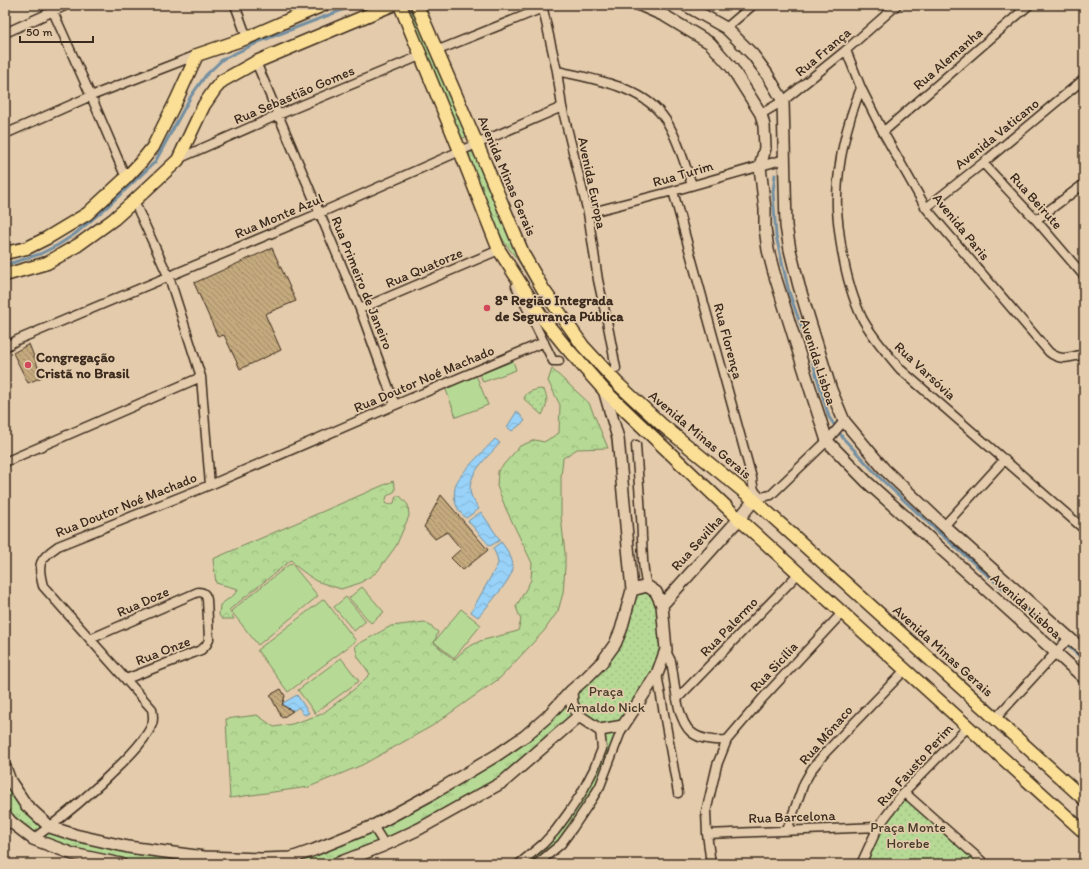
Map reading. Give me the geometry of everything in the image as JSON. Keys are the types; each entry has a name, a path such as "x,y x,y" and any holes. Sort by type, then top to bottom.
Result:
{"main road":[{"path":"5,253 27,248 87,214 126,178 153,147 197,56 247,38 323,5"},
{"path":"5,275 48,263 78,245 114,219 178,160 204,105 215,89 230,76 256,62 392,5"},
{"path":"400,5 500,252 525,288 544,320 565,346 604,390 739,519 1084,832"},
{"name":"Avenida Minas Gerais","path":"417,5 478,144 524,256 543,289 583,346 618,384 661,424 756,498 1084,799"}],"street":[{"path":"5,32 51,8 68,5"},
{"path":"234,5 247,38"},
{"name":"Avenida Lisboa","path":"640,5 665,16 710,44 732,68 761,114 764,126 764,148 760,166 768,250 802,366 828,441 867,482 1084,678"},
{"name":"Avenida Lisboa","path":"685,5 726,28 752,55 767,74 783,101 785,159 784,190 786,226 790,250 799,286 826,375 844,421 884,469 944,526 1084,651"},
{"path":"726,28 753,5"},
{"name":"Rua França","path":"761,114 783,101 846,50 897,5"},
{"name":"Rua Alemanha","path":"883,132 1029,5"},
{"path":"436,51 542,6"},
{"name":"Avenida Europa","path":"542,6 557,71 562,107 588,214 598,280 616,368"},
{"path":"51,8 126,178"},
{"name":"Avenida Paris","path":"846,50 861,88 883,132 926,208 1049,352 1057,357 1065,358 1084,354"},
{"path":"5,134 91,96 197,56"},
{"name":"Rua Sebastião Gomes","path":"178,160 278,115 420,56"},
{"name":"Rua Primeiro de Janeiro","path":"256,62 360,309 395,405"},
{"path":"557,71 615,85 637,94 653,106 662,115 670,128 692,185"},
{"name":"Avenida Vaticano","path":"926,208 1084,79"},
{"name":"Rua Varsóvia","path":"861,88 851,112 845,135 837,197 844,267 854,299 863,319 875,337 900,368 1084,529"},
{"name":"Rua Monte Azul","path":"5,347 17,340 320,213 562,107"},
{"name":"Rua Turim","path":"588,214 785,159"},
{"name":"Rua Beirute","path":"983,163 1036,220 1084,276"},
{"path":"1036,220 1084,184"},
{"name":"Rua Florença","path":"673,191 750,470 756,498"},
{"path":"134,201 168,276 201,377 210,485"},
{"path":"500,252 554,364"},
{"name":"Rua Quatorze","path":"360,309 500,252"},
{"name":"Rua Doutor Noé Machado","path":"33,839 50,827 98,787 136,748 152,725 153,717 152,709 43,586 40,577 41,560 46,554 58,546 210,485 544,342"},
{"path":"5,462 201,377"},
{"path":"5,770 10,781 26,805 50,827 75,835 128,847 204,857 217,861 292,861 314,850 372,826 432,794 525,736 546,717 570,691 602,662 615,644 621,630 632,590 618,438 604,390"},
{"path":"756,498 771,495 828,441 844,421"},
{"path":"636,445 644,577 647,586 656,592 662,605 666,650 670,660 677,699 683,720 691,732 696,736 718,741 727,740"},
{"path":"944,526 1005,459"},
{"name":"Rua Sevilha","path":"662,605 756,498"},
{"name":"Rua Palermo","path":"677,699 799,573"},
{"path":"632,590 647,586"},
{"name":"Rua Doze","path":"90,639 198,592 202,592 206,595"},
{"name":"Rua Onze","path":"126,679 201,650 206,646 209,639 206,595"},
{"name":"Rua Sicília","path":"711,864 706,812 717,765 727,740 762,699 842,613"},
{"path":"996,718 1069,638"},
{"path":"537,864 561,844 600,786 623,726 657,674 666,650"},
{"name":"Rua Mônaco","path":"787,830 804,783 812,769 824,754 905,670"},
{"path":"657,674 678,793"},
{"path":"570,691 572,704 579,716 600,730 623,726"},
{"path":"336,864 385,845 419,829 503,782 579,716"},
{"name":"Rua Fausto Perim","path":"860,864 878,826 904,792 968,727"},
{"path":"518,864 543,844 555,831 581,794 594,770 602,749 600,730"},
{"path":"904,792 985,864"},
{"path":"5,815 10,822 33,839 74,854 121,864"},
{"path":"372,826 385,845"},
{"name":"Rua Barcelona","path":"707,834 878,826"}],"green space":[{"path":"410,9 414,10 468,134 464,138 460,138 408,12"},
{"path":"477,152 535,285 533,285 505,243 495,225 469,156 469,153"},
{"path":"513,361 516,370 483,382 480,374"},
{"path":"552,369 589,403 608,448 577,449 563,458 561,477 561,517 565,567 563,593 558,611 544,631 500,678 432,726 362,765 309,787 230,798 226,719 257,715 274,727 292,724 322,714 357,687 370,674 358,657 355,646 391,626 425,622 438,632 434,643 454,660 465,649 480,641 518,631 521,620 516,607 531,580 532,563 506,509 497,486 498,471 520,446 535,440 544,442 559,433 560,405 548,381"},
{"path":"476,375 488,405 456,417 445,387"},
{"path":"540,389 544,390 547,400 542,415 524,399 528,393"},
{"path":"393,481 395,491 387,496 385,503 389,505 394,503 396,496 400,496 408,505 409,516 396,546 377,572 360,583 341,589 316,581 297,567 291,560 229,610 234,619 222,619 219,615 220,605 235,594 238,589 216,583 213,559"},
{"path":"291,563 318,596 258,645 231,611"},
{"path":"362,587 384,612 371,623 349,598"},
{"name":"Praça Arnaldo Nick","path":"632,590 656,592 666,650 623,726 600,730 579,716 571,691 602,662"},
{"path":"346,597 366,621 354,631 334,607"},
{"path":"324,599 356,641 288,692 257,650"},
{"path":"461,609 481,625 454,658 434,642"},
{"path":"341,658 359,681 315,713 298,690"},
{"path":"571,691 579,716 503,782 336,864 293,864 291,858 372,826 525,736"},
{"path":"623,726 600,786 572,829 538,864 519,864 569,812 602,749 600,730"},
{"path":"5,783 26,805 75,835 217,857 217,864 121,864 33,839 5,815"},
{"name":"Praça Monte Horebe","path":"904,792 985,864 861,864 878,827"}],"water":[{"path":"517,411 525,421 512,431 507,427"},
{"path":"495,439 500,443 479,466 471,480 471,495 479,509 466,518 459,511 455,502 454,494 456,484 458,479"},
{"path":"481,512 500,540 490,546 468,521"},
{"path":"501,542 511,557 513,567 512,572 499,592 478,617 471,612 498,564 493,548"},
{"path":"297,695 309,713 305,715 299,708 290,710 284,706 283,703"}],"building":[{"path":"272,248 296,301 265,314 281,350 240,369 224,335 218,337 194,283"},
{"name":"Congregação Cristã no Brasil","path":"29,344 42,377 28,383 13,353"},
{"path":"441,495 488,550 463,570 451,558 461,549 447,532 435,539 424,527"},
{"path":"281,689 285,696 282,705 293,711 282,718 270,695"}],"waterway":[{"path":"5,265 40,254 75,234 155,162 191,96 206,75 223,59 261,41 355,5"},
{"path":"775,175 773,192 776,236 789,292 806,340 829,417 843,438 881,479 935,529 1084,660"}],"place":[{"name":"8ª Região Integrada de Segurança Pública","path":"487,308"},
{"name":"Congregação Cristã no Brasil","path":"28,365"}]}
